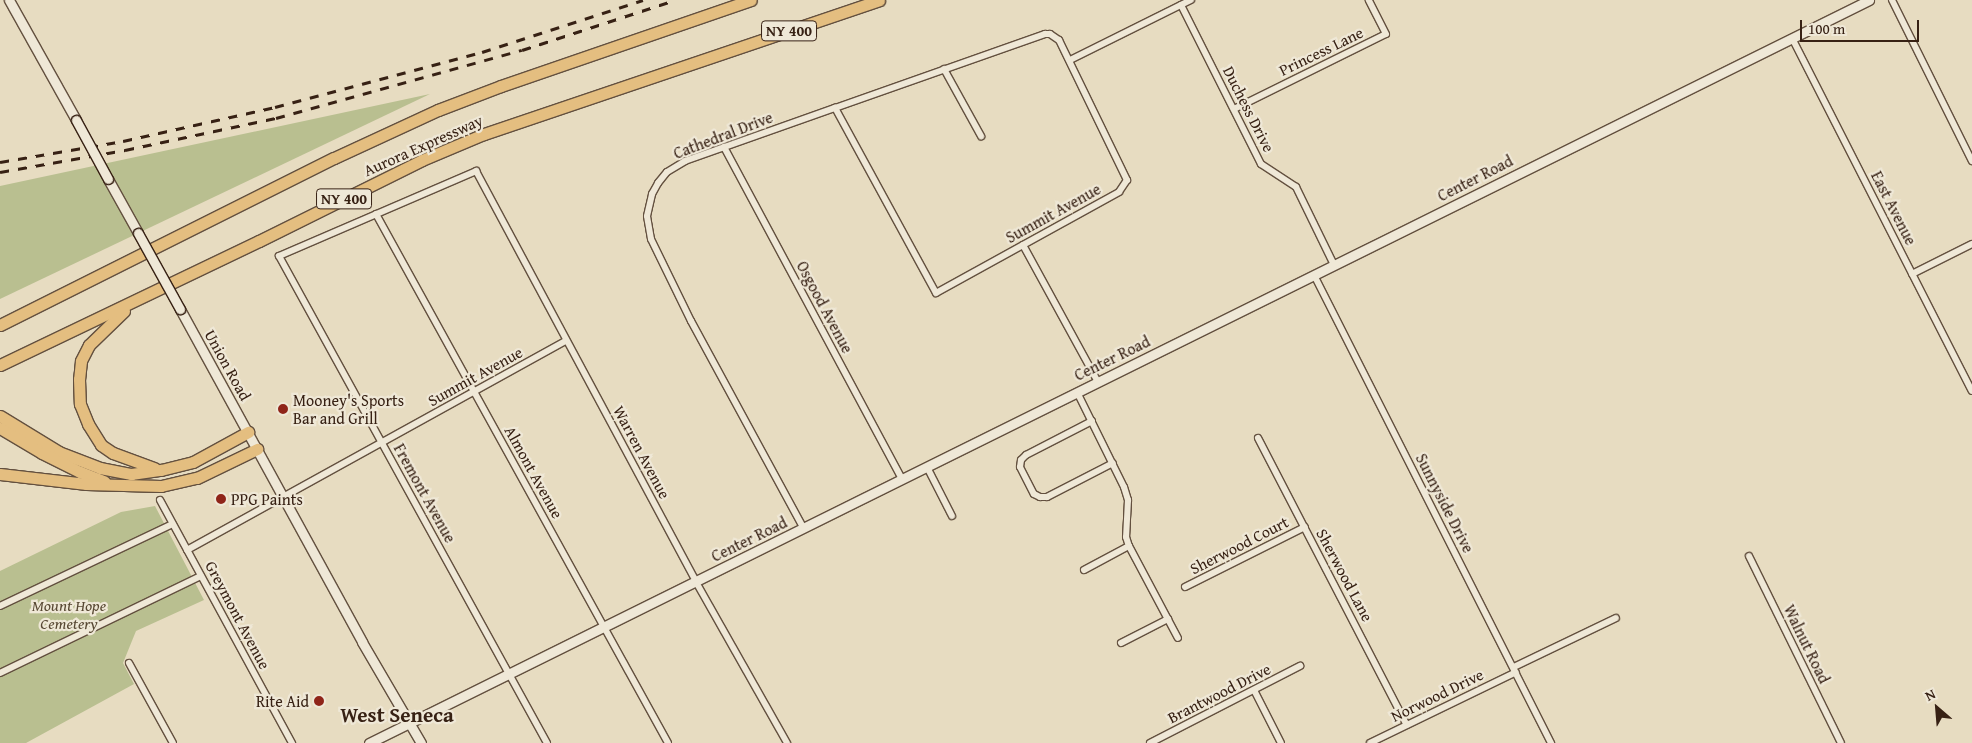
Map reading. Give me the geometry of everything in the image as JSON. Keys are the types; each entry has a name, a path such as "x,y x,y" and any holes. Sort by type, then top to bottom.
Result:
{"highway":[{"name":"Aurora Expressway","path":"0,325 334,158 438,110 500,86 751,0"},
{"name":"Aurora Expressway","path":"0,365 136,301 422,160 484,134 879,0"},
{"path":"136,301 105,328 90,345 81,361 79,379 80,404 88,424 101,445 113,454 161,470"},
{"path":"0,416 59,452 100,468 131,474 161,470 193,462 248,432"},
{"path":"0,428 42,454 80,472 120,486"},
{"path":"0,474 47,481 120,486 161,486 197,478 257,449"}],"main road":[{"name":"Union Road","path":"10,0 362,642 421,743"},
{"name":"Center Road","path":"369,743 1869,0"}],"street":[{"path":"1070,60 1191,0"},
{"name":"Princess Lane","path":"1234,109 1386,34 1369,0"},
{"path":"1892,0 1972,161"},
{"name":"Duchess Drive","path":"1181,5 1261,164 1296,187 1334,265"},
{"name":"Cathedral Drive","path":"804,529 691,321 651,239 647,216 652,194 667,172 685,161 1045,34 1050,34 1059,40 1070,60"},
{"name":"East Avenue","path":"1792,38 1972,391"},
{"name":"Summit Avenue","path":"834,108 936,292 1119,192 1127,180 1070,60"},
{"path":"944,69 981,136"},
{"name":"Osgood Avenue","path":"724,147 902,479"},
{"name":"Warren Avenue","path":"376,214 476,171 696,582 787,743"},
{"name":"Fremont Avenue","path":"376,214 278,256 547,743"},
{"name":"Almont Avenue","path":"376,214 668,743"},
{"path":"1912,274 1972,244"},
{"path":"1023,245 1098,382"},
{"name":"Sunnyside Drive","path":"1314,275 1552,743"},
{"name":"Summit Avenue","path":"186,550 383,444 566,341"},
{"path":"1078,392 1128,500 1126,537 1129,546 1178,638"},
{"path":"1092,421 1026,455 1021,460 1020,467 1034,494 1040,497 1047,497 1112,463"},
{"name":"Sherwood Lane","path":"1258,438 1408,725"},
{"path":"927,466 952,516"},
{"name":"Greymont Avenue","path":"160,500 292,743"},
{"path":"0,606 173,524"},
{"name":"Sherwood Court","path":"1186,587 1305,527"},
{"path":"1084,570 1129,546"},
{"name":"Walnut Road","path":"1749,556 1841,743"},
{"path":"0,673 201,576"},
{"name":"Norwood Drive","path":"1370,743 1616,618"},
{"path":"1121,643 1168,619"},
{"path":"129,663 172,743"},
{"name":"Brantwood Drive","path":"1150,743 1300,666"},
{"path":"1254,690 1281,743"}],"green space":[{"path":"430,94 0,299 0,186"},
{"name":"Mount Hope Cemetery","path":"155,506 204,600 136,631 123,663 134,684 26,743 0,743 0,571 121,512"}],"railway":[{"path":"0,162 123,141 275,107 482,52 643,0"},
{"path":"0,172 125,150 276,118 522,50 675,0"}],"place":[{"name":"Mooney's Sports Bar and Grill","path":"283,409"},
{"name":"PPG Paints","path":"221,499"},
{"name":"Rite Aid","path":"319,701"}],"district":[{"name":"West Seneca","path":"397,715"}]}
